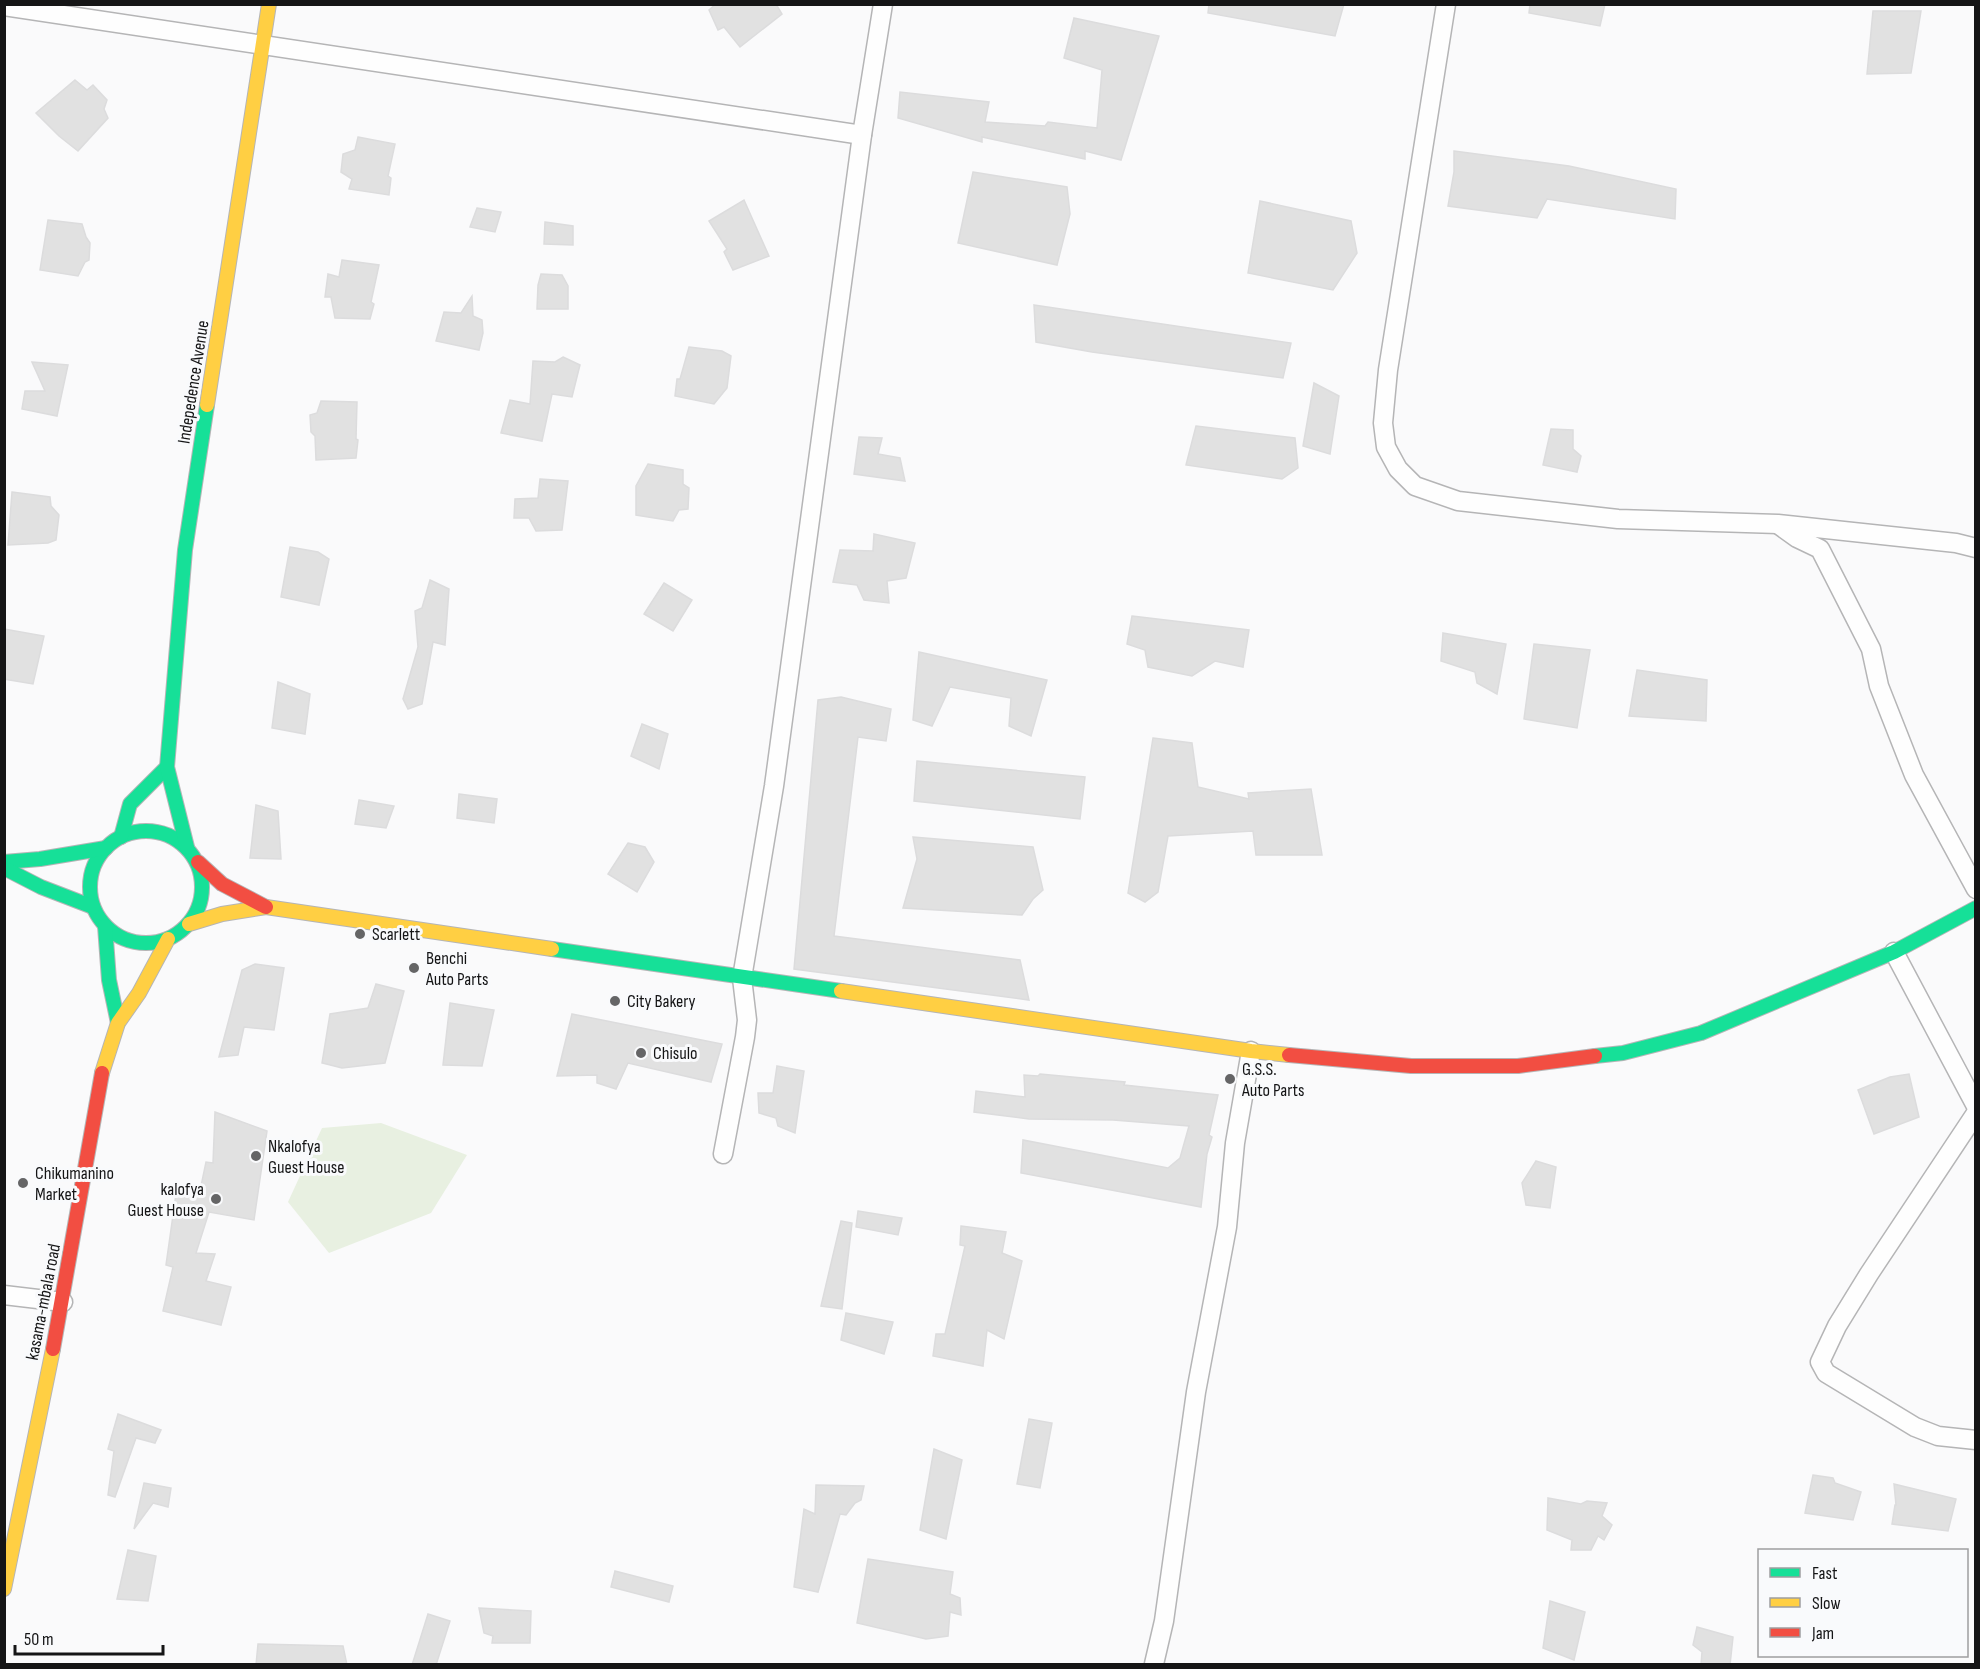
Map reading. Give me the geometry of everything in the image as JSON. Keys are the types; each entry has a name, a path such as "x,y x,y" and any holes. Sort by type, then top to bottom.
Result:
{"main road":[{"name":"Indepedence Avenue","path":"187,847 167,767 185,550 269,4"},
{"path":"121,837 130,804 167,767"},
{"path":"266,907 222,884 198,862 187,847 167,834 144,831 121,837 105,848 94,866 90,887 93,907 105,926 124,939 146,943 168,939 189,924 222,914 266,907 1251,1051 1411,1066 1518,1066 1623,1053 1701,1033 1894,952 1976,908"},
{"path":"4,862 105,848"},
{"path":"189,924 198,910 202,894 202,878 198,862"},
{"path":"4,868 41,887 93,907"},
{"path":"105,926 109,980 118,1023"},
{"path":"118,1023 138,993 168,939"},
{"name":"kasama-mbala road","path":"4,1589 63,1302 101,1076 118,1023"}],"street":[{"path":"723,1154 745,1037 747,1020 742,978 774,786 861,135 883,4"},
{"path":"1446,4 1388,370 1383,423 1386,447 1398,469 1415,486 1458,501 1618,519 1778,524 1956,543 1976,548"},
{"path":"4,6 861,135"},
{"path":"1778,524 1797,538 1820,549 1871,649 1878,686 1914,775 1976,889"},
{"path":"1894,952 1976,1106"},
{"path":"1154,1665 1164,1621 1196,1392 1227,1227 1235,1143 1251,1051"},
{"path":"1976,1113 1869,1274 1837,1326 1820,1362 1826,1373 1916,1427 1938,1436 1976,1440"},
{"path":"4,1295 63,1302"}],"green space":[{"path":"381,1123 467,1155 431,1213 329,1253 288,1202 322,1128"}],"building":[{"path":"716,4 776,4 782,14 740,47 724,27 718,30 709,10"},
{"path":"1209,4 1344,4 1335,36 1208,13"},
{"path":"1530,4 1605,4 1600,26 1529,13"},
{"path":"1873,11 1921,11 1911,73 1867,74"},
{"path":"1074,18 1159,36 1121,160 1085,151 1085,159 982,137 982,142 898,118 900,92 989,102 985,122 1045,126 1048,122 1097,128 1102,70 1064,58"},
{"path":"75,80 87,90 93,85 107,100 104,109 108,118 78,151 36,113"},
{"path":"358,137 395,144 388,176 391,178 389,195 349,189 352,179 341,172 343,154 355,150"},
{"path":"1454,151 1569,166 1676,189 1675,219 1547,199 1537,218 1448,206 1454,172"},
{"path":"973,172 1067,187 1070,214 1057,265 958,243"},
{"path":"744,200 769,256 733,270 724,252 727,249 709,221"},
{"path":"1260,201 1351,221 1357,253 1333,290 1248,273"},
{"path":"477,208 501,212 495,232 470,227"},
{"path":"48,220 82,224 90,243 89,260 85,262 78,276 40,270"},
{"path":"545,222 573,226 573,245 544,244"},
{"path":"342,260 379,265 371,302 374,304 370,319 335,318 331,297 325,297 328,274 339,277"},
{"path":"541,274 562,275 568,286 568,309 537,309"},
{"path":"472,296 473,316 482,320 483,333 479,350 436,341 444,312 461,313"},
{"path":"1034,305 1291,343 1283,378 1092,352 1036,342"},
{"path":"689,347 722,351 731,356 727,388 714,404 675,396 677,379 680,379"},
{"path":"563,357 580,365 572,397 552,394 542,441 501,433 510,400 530,404 533,361 555,362"},
{"path":"32,362 68,365 57,416 22,409 25,391 45,391"},
{"path":"1314,383 1339,396 1330,454 1303,446"},
{"path":"321,401 357,402 356,458 316,460 315,436 311,432 310,415 317,413"},
{"path":"1196,426 1295,438 1298,468 1282,479 1186,465"},
{"path":"1551,429 1573,430 1573,449 1581,456 1577,472 1543,465"},
{"path":"859,437 882,438 878,454 900,458 905,481 854,474"},
{"path":"648,464 683,470 683,484 689,488 688,509 679,510 673,521 636,515 636,486"},
{"path":"540,479 568,481 562,530 536,531 529,518 514,518 515,499 538,498"},
{"path":"12,492 50,497 51,506 59,515 56,540 48,543 8,545"},
{"path":"874,534 915,543 906,578 887,581 889,603 864,600 857,585 833,582 840,550 873,551"},
{"path":"290,547 318,552 329,559 319,605 281,597"},
{"path":"430,580 449,589 445,645 433,642 422,704 408,709 403,699 418,647 415,611 422,608"},
{"path":"664,583 692,600 673,631 644,614"},
{"path":"1132,616 1249,630 1243,667 1215,661 1192,676 1148,667 1145,650 1127,644"},
{"path":"4,629 44,636 33,684 4,679"},
{"path":"1443,633 1506,644 1497,694 1477,683 1475,672 1441,661"},
{"path":"1534,644 1590,650 1577,728 1524,719"},
{"path":"919,652 1047,680 1031,736 1009,726 1011,698 950,687 932,726 913,720"},
{"path":"1637,670 1707,680 1706,721 1629,716"},
{"path":"278,682 310,694 305,734 272,728"},
{"path":"841,697 891,709 886,741 858,737 834,936 1020,960 1029,1000 794,969 818,700"},
{"path":"642,724 668,734 659,769 631,756"},
{"path":"1153,738 1192,743 1198,787 1249,799 1248,793 1311,789 1322,855 1256,855 1253,831 1168,836 1158,892 1145,902 1128,893"},
{"path":"917,761 1085,777 1080,819 914,801"},
{"path":"459,794 497,799 494,823 457,818"},
{"path":"359,800 394,806 386,828 355,824"},
{"path":"256,805 278,811 281,859 250,858"},
{"path":"913,837 1033,847 1043,890 1033,899 1022,915 903,908 917,859"},
{"path":"628,843 645,847 654,862 637,892 608,874"},
{"path":"255,964 284,968 274,1030 244,1027 238,1055 219,1057 242,970"},
{"path":"376,984 404,991 385,1063 342,1068 322,1063 330,1014 368,1008"},
{"path":"450,1003 494,1010 482,1066 443,1065"},
{"name":"Chisulo","path":"572,1014 722,1044 711,1082 628,1063 616,1089 597,1083 597,1075 557,1076"},
{"path":"777,1066 804,1071 795,1133 778,1126 776,1118 759,1113 758,1093 773,1093"},
{"path":"1040,1074 1125,1082 1124,1085 1218,1095 1209,1135 1212,1137 1207,1154 1201,1207 1021,1173 1023,1140 1168,1168 1180,1158 1189,1126 1113,1120 1029,1119 974,1112 976,1091 1025,1097 1024,1075 1038,1076"},
{"path":"1909,1074 1919,1117 1874,1134 1858,1090 1890,1077"},
{"name":"kalofya Guest House","path":"215,1112 267,1131 254,1220 209,1212 196,1253 215,1254 206,1281 231,1287 221,1325 163,1311 173,1267 166,1265 177,1187 201,1186 206,1162 213,1163"},
{"path":"1536,1161 1556,1167 1550,1208 1526,1205 1522,1183"},
{"path":"858,1211 902,1218 898,1235 856,1227"},
{"path":"841,1221 852,1223 842,1309 821,1306"},
{"path":"961,1226 1006,1232 1002,1253 1022,1261 1004,1339 987,1330 983,1366 933,1356 936,1334 945,1334 965,1246 960,1245"},
{"path":"846,1313 893,1322 884,1354 841,1340"},
{"path":"118,1414 161,1430 155,1443 136,1438 115,1497 108,1495 114,1451 108,1449"},
{"path":"1029,1419 1052,1423 1040,1488 1017,1484"},
{"path":"934,1449 962,1460 946,1539 920,1530"},
{"path":"1813,1475 1833,1478 1835,1483 1861,1492 1853,1520 1805,1513"},
{"path":"144,1483 171,1488 168,1507 153,1503 134,1529"},
{"path":"1894,1484 1956,1499 1948,1531 1892,1524 1896,1505"},
{"path":"816,1485 864,1486 861,1500 855,1503 846,1515 840,1514 818,1592 794,1587 804,1509 815,1514"},
{"path":"1548,1498 1581,1504 1587,1501 1607,1503 1602,1516 1612,1525 1604,1540 1598,1536 1591,1550 1571,1550 1572,1540 1547,1530"},
{"path":"128,1550 156,1556 148,1601 117,1599"},
{"path":"868,1559 953,1572 950,1594 960,1598 961,1615 950,1612 948,1636 926,1639 857,1623"},
{"path":"615,1571 673,1586 669,1602 611,1587"},
{"path":"1550,1601 1585,1612 1574,1660 1543,1648"},
{"path":"479,1608 531,1611 530,1643 492,1643 493,1636 484,1633"},
{"path":"428,1614 450,1621 436,1665 412,1665"},
{"path":"1697,1627 1733,1637 1730,1665 1701,1665 1702,1652 1693,1645"},
{"path":"258,1644 343,1646 347,1665 256,1665"}],"traffic: fast":[{"path":"187,847 167,767 185,550 207,405"},
{"path":"121,837 130,804 167,767"},
{"path":"146,831 167,835 186,847 198,866 202,887 198,908 186,927 167,939 146,943 125,939 106,927 94,908 90,887 94,866 106,847 125,835 146,831"},
{"path":"4,862 40,859 106,848"},
{"path":"4,868 41,887 93,907"},
{"path":"1595,1056 1623,1053 1701,1033 1894,952 1976,908"},
{"path":"105,926 109,980 118,1023"},
{"path":"552,949 841,991"}],"traffic: slow":[{"path":"207,405 269,4"},
{"path":"189,924 222,914 266,907 552,949"},
{"path":"102,1073 118,1023 139,993 168,939"},
{"path":"841,991 1289,1055"},
{"path":"4,1589 53,1349"}],"traffic: jam":[{"path":"198,862 222,884 266,907"},
{"path":"1289,1055 1411,1066 1518,1066 1595,1056"},
{"path":"53,1349 102,1073"}],"place":[{"name":"Scarlett","path":"360,934"},
{"name":"Benchi Auto Parts","path":"414,968"},
{"name":"City Bakery","path":"615,1001"},
{"name":"Chisulo","path":"641,1053"},
{"name":"G.S.S. Auto Parts","path":"1230,1079"},
{"name":"Nkalofya Guest House","path":"256,1156"},
{"name":"Chikumanino Market","path":"23,1183"},
{"name":"kalofya Guest House","path":"216,1199"}]}
